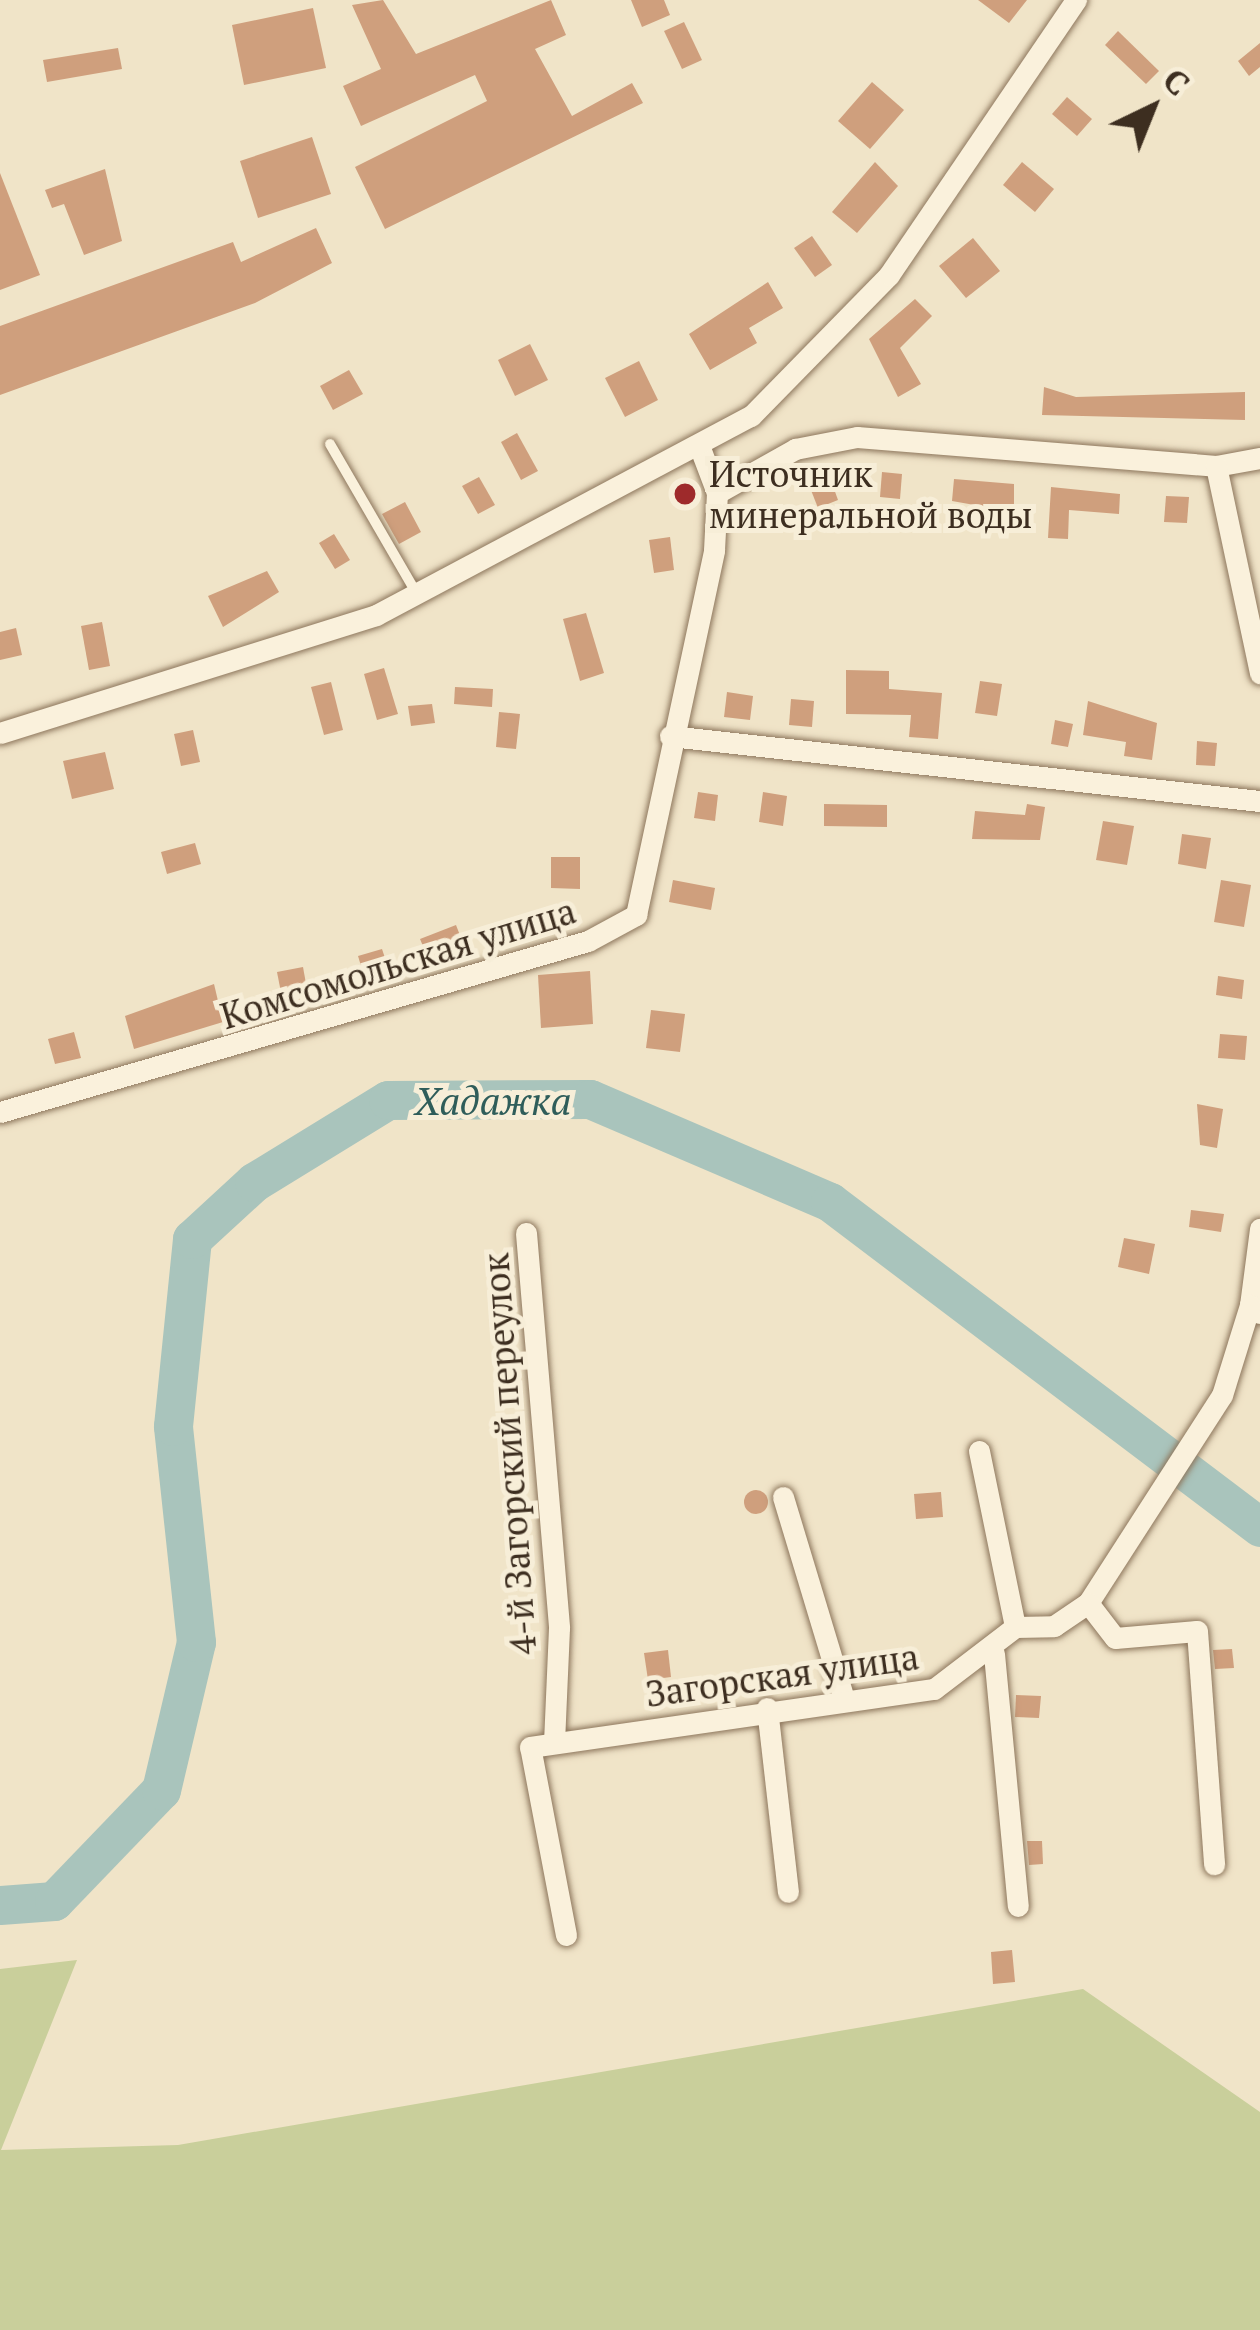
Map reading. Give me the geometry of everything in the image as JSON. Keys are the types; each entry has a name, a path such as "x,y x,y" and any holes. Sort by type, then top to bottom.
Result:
{"street":[{"path":"0,733 128,701 417,594 700,448 752,416 890,275 1076,0"},
{"path":"700,448 717,493 795,449 857,437 1216,466 1260,458"},
{"path":"1216,466 1260,674"},
{"name":"Комсомольская улица","path":"0,1112 565,948 636,915 670,736 715,550 717,493"},
{"path":"670,736 1260,801"},
{"path":"979,1451 1016,1627 1054,1626 1088,1603 1170,1472 1194,1445 1255,1310 1260,1229"},
{"name":"4-й Загорский переулок","path":"526,1233 559,1628 554,1743"},
{"path":"783,1497 844,1699"},
{"path":"1088,1603 1115,1638 1198,1631 1214,1864"},
{"name":"Загорская улица","path":"566,1936 530,1747 767,1708 934,1689 994,1654 1016,1627"},
{"path":"994,1654 1018,1906"},
{"path":"767,1708 788,1892"}],"lane":[{"path":"330,444 417,594"}],"green space":[{"path":"77,1960 1,2150 178,2145 1083,1989 1260,2112 1260,2330 0,2330 0,1969"}],"building":[{"path":"383,0 416,54 551,0 566,35 535,49 572,116 632,83 643,103 385,229 355,167 487,101 475,75 361,126 343,86 381,69 352,5"},
{"path":"631,0 664,0 670,15 642,27"},
{"path":"978,0 1027,0 1009,23"},
{"path":"313,8 326,68 244,85 232,25"},
{"path":"684,22 702,60 682,69 664,31"},
{"path":"1118,31 1159,71 1146,84 1105,45"},
{"path":"1260,43 1260,67 1249,76 1238,61"},
{"path":"118,48 122,69 47,82 43,60"},
{"path":"872,82 904,110 870,149 838,121"},
{"path":"1067,97 1092,119 1077,136 1052,114"},
{"path":"312,137 331,194 258,218 240,161"},
{"path":"875,162 898,186 857,233 832,212"},
{"path":"1022,162 1054,189 1035,212 1003,185"},
{"path":"105,169 122,241 84,255 64,204 52,208 45,190"},
{"path":"0,173 40,275 0,290"},
{"path":"316,228 332,263 255,303 0,395 0,326 233,242 241,262"},
{"path":"812,236 832,265 815,277 794,248"},
{"path":"973,238 1000,271 966,298 939,266"},
{"path":"768,282 783,308 749,328 757,343 710,370 689,334"},
{"path":"915,299 932,316 900,348 921,384 898,397 869,339"},
{"path":"530,344 548,380 515,396 498,360"},
{"path":"639,361 658,400 625,417 605,378"},
{"path":"349,370 363,394 333,410 320,386"},
{"path":"1044,387 1076,397 1245,392 1245,420 1042,415"},
{"path":"517,433 538,471 521,480 501,442"},
{"path":"828,472 838,500 818,508 807,480"},
{"path":"882,472 902,474 900,499 880,497"},
{"path":"479,477 495,505 478,514 462,486"},
{"path":"954,479 1014,484 1014,512 952,501"},
{"path":"1051,487 1120,494 1119,514 1069,510 1068,539 1048,538"},
{"path":"1166,496 1189,497 1187,523 1164,522"},
{"path":"405,502 421,532 399,544 382,514"},
{"path":"334,534 350,560 335,569 319,543"},
{"path":"670,537 674,570 654,573 649,540"},
{"path":"267,571 279,592 223,627 208,596"},
{"path":"586,613 604,673 580,681 563,619"},
{"path":"102,622 110,666 89,670 81,626"},
{"path":"16,628 22,655 0,660 0,632"},
{"path":"384,668 398,714 377,720 364,674"},
{"path":"846,670 889,671 889,689 942,693 938,739 909,737 911,715 846,714"},
{"path":"980,681 1002,684 997,716 975,713"},
{"path":"331,682 343,730 324,735 311,687"},
{"path":"455,687 493,689 492,707 454,704"},
{"path":"727,692 753,696 750,720 724,717"},
{"path":"791,699 814,701 812,727 789,725"},
{"path":"1088,701 1157,723 1152,760 1124,756 1126,742 1083,735"},
{"path":"432,704 435,723 411,726 408,706"},
{"path":"499,712 520,714 516,749 496,747"},
{"path":"1055,720 1073,724 1068,747 1051,744"},
{"path":"193,730 200,762 181,766 174,734"},
{"path":"1197,741 1217,743 1215,766 1196,765"},
{"path":"105,752 114,789 72,799 63,761"},
{"path":"698,792 718,795 715,821 694,818"},
{"path":"763,792 787,796 783,826 759,822"},
{"path":"824,804 887,805 887,827 824,826"},
{"path":"1027,804 1045,807 1040,840 972,839 975,811 1025,815"},
{"path":"1103,821 1134,826 1127,865 1096,860"},
{"path":"1182,834 1211,838 1206,869 1178,864"},
{"path":"195,843 201,864 167,874 161,852"},
{"path":"551,857 580,857 580,889 551,888"},
{"path":"673,880 715,888 711,910 669,902"},
{"path":"1221,880 1251,885 1244,927 1214,922"},
{"path":"456,925 466,951 431,965 420,939"},
{"path":"382,949 393,982 368,989 358,956"},
{"path":"303,967 310,1006 285,1013 277,972"},
{"path":"590,971 593,1024 541,1028 538,975"},
{"path":"1218,976 1244,980 1242,999 1216,995"},
{"path":"214,984 223,1022 134,1049 125,1016"},
{"path":"651,1010 685,1014 680,1052 646,1048"},
{"path":"74,1032 81,1058 55,1064 48,1039"},
{"path":"1220,1034 1247,1036 1245,1060 1218,1058"},
{"path":"1197,1104 1223,1109 1217,1148 1200,1145"},
{"path":"1191,1210 1224,1214 1221,1232 1189,1227"},
{"path":"1124,1238 1155,1244 1149,1274 1118,1267"},
{"path":"756,1490 765,1493 765,1511 756,1514 747,1511 744,1502 747,1493"},
{"path":"941,1492 943,1517 916,1519 914,1494"},
{"path":"1232,1649 1234,1668 1215,1669 1213,1650"},
{"path":"668,1650 671,1677 648,1680 644,1653"},
{"path":"1016,1695 1041,1696 1039,1718 1015,1717"},
{"path":"1027,1841 1042,1841 1043,1864 1029,1865"},
{"path":"1012,1950 1015,1982 993,1984 991,1952"}],"waterway":[{"name":"Хадажка","path":"0,1905 54,1901 161,1790 196,1642 173,1426 192,1239 254,1182 388,1100 590,1099 830,1202 1260,1527"}],"place":[{"name":"Источник минеральной воды","path":"685,494"}]}
